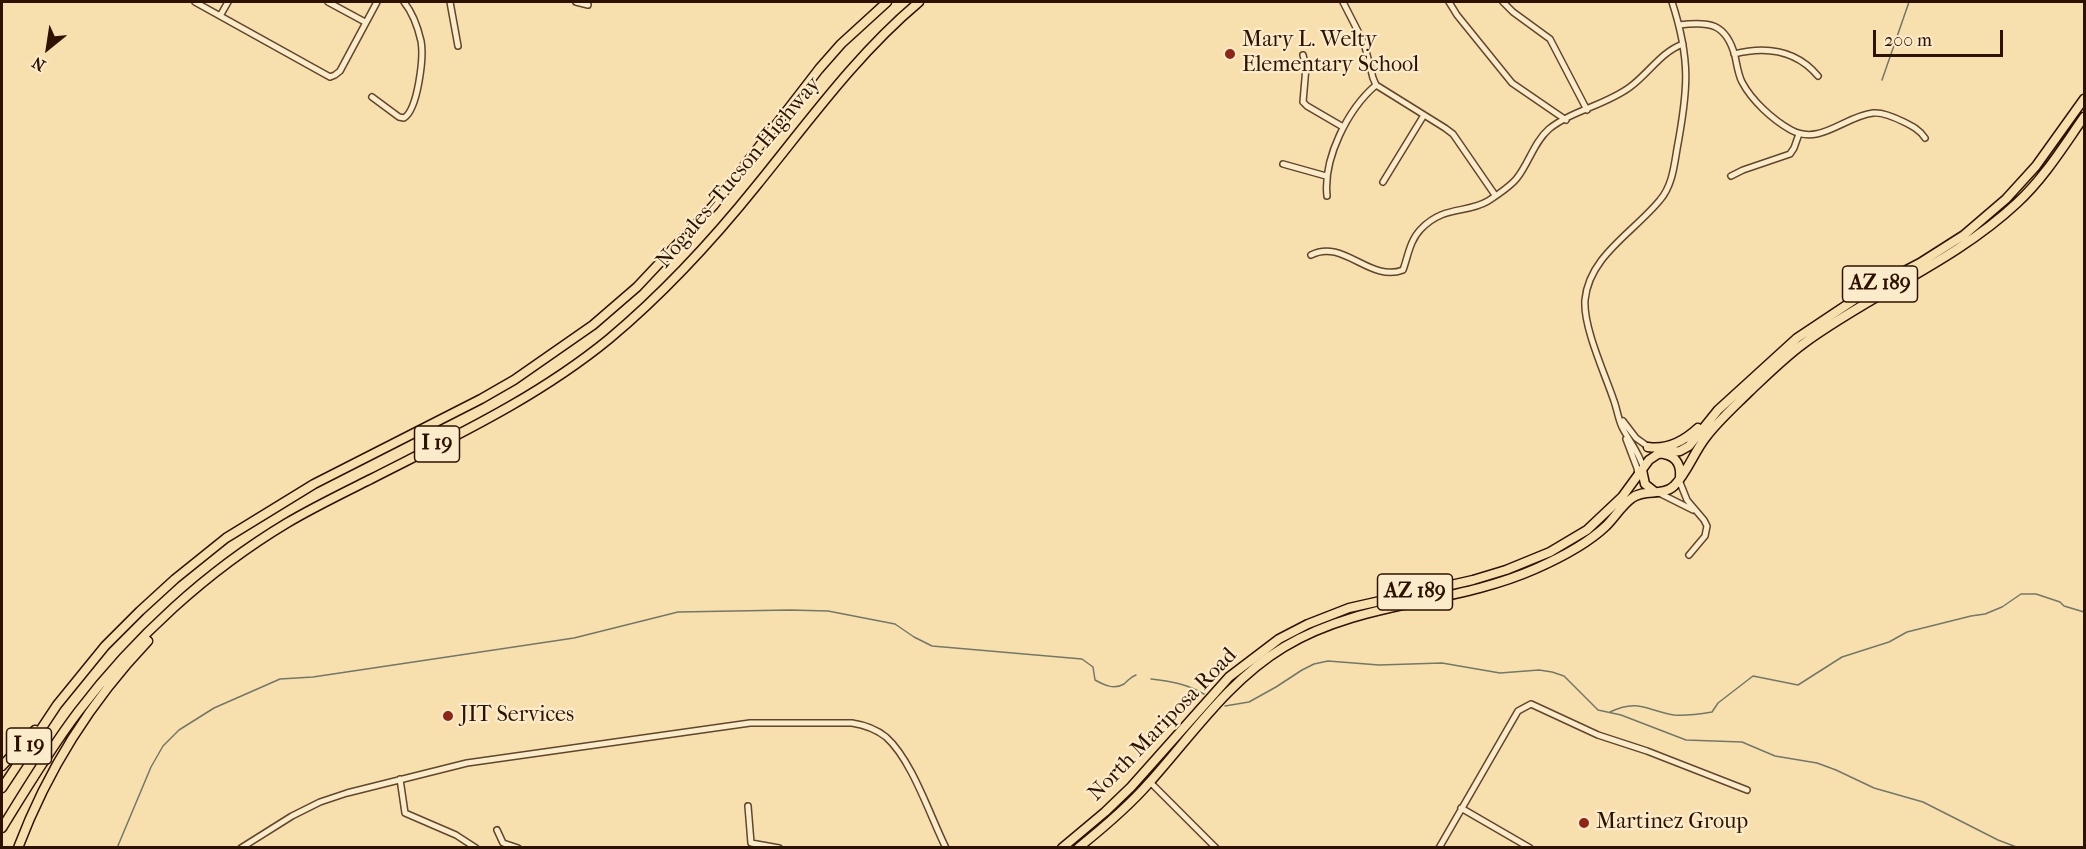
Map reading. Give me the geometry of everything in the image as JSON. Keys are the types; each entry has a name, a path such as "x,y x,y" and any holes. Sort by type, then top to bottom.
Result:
{"highway":[{"name":"Nogales–Tucson Highway","path":"2,788 57,705 93,661 140,610 226,538 314,484 505,384 577,336 638,287 714,205 819,69 841,44 887,2"},
{"name":"Nogales–Tucson Highway","path":"2,828 77,713 108,675 165,616 242,554 287,523 508,408 566,371 608,340 642,311 705,249 838,82 869,49 920,2"},
{"name":"North Mariposa Road","path":"1078,848 1122,811 1150,782 1225,682 1267,647 1308,624 1349,608 1503,571 1562,546 1602,518 1622,497 1654,456 1680,451 1689,446 1718,410 1797,338 1872,288 1920,263 1964,235 2006,199 2037,166 2085,99"},
{"name":"North Mariposa Road","path":"1063,848 1124,794 1201,715 1269,656 1314,631 1369,612 1497,583 1535,570 1601,530 1634,496 1668,490 1680,478 1698,447 1717,424 1802,344 1879,294 1925,270 1970,241 2018,202 2048,169 2085,117"},
{"path":"1648,447 1658,448 1683,440 1718,410"},
{"path":"1663,454 1672,457 1677,462 1680,468 1680,478"},
{"path":"1641,471 1645,484 1657,492"},
{"path":"1558,558 1556,552 1562,546"},
{"path":"18,848 54,768 114,679 191,597 242,554"},
{"path":"1497,583 1497,577 1503,571"},
{"path":"1419,601 1421,593 1426,590"},
{"path":"2,766 57,705"},
{"path":"1063,848 1105,819 1142,784 1150,782"}],"street":[{"path":"195,2 327,75 333,76 340,71 377,2"},
{"path":"220,16 228,2"},
{"path":"328,2 365,22"},
{"path":"372,97 399,117 406,117 410,113 419,77 421,43 409,8 404,2"},
{"path":"450,2 458,46"},
{"path":"576,2 588,5"},
{"path":"1343,2 1365,43 1376,85 1453,134 1485,177 1495,195"},
{"path":"1449,2 1512,83 1566,120"},
{"path":"1503,2 1550,39 1587,110"},
{"path":"1641,471 1637,468 1595,347 1585,311 1585,299 1594,271 1603,258 1662,199 1669,186 1686,103 1687,79 1683,44 1672,2"},
{"path":"1679,25 1701,23 1715,25 1725,34 1734,54 1741,80 1748,92 1785,126 1799,134 1817,134 1875,112 1901,120 1921,131 1925,138"},
{"path":"1311,255 1318,251 1335,250 1373,269 1401,272 1405,267 1411,245 1419,231 1428,222 1442,214 1480,204 1507,188 1517,178 1545,133 1551,128 1630,87 1667,52 1683,44"},
{"path":"1734,54 1760,49 1774,50 1800,61 1818,76"},
{"path":"1303,55 1306,67 1303,102 1343,127"},
{"path":"1327,196 1326,177 1343,127 1365,96 1376,85"},
{"path":"1383,182 1424,115"},
{"path":"1731,176 1790,154 1799,134"},
{"path":"1282,164 1326,177"},
{"path":"1618,412 1630,432 1648,447 1663,454"},
{"path":"1622,427 1637,451 1641,471"},
{"path":"1680,478 1687,500 1705,522 1707,530 1705,536 1689,555"},
{"path":"1657,492 1696,513"},
{"path":"1439,848 1518,711 1531,704 1598,735 1647,751 1747,790"},
{"path":"241,848 292,816 320,802 400,779 467,763 766,722 852,723 865,725 885,736 902,756 946,848"},
{"path":"400,779 405,813 456,835 476,848"},
{"path":"1150,782 1216,848"},
{"path":"748,806 750,845 779,848"},
{"path":"1461,808 1530,848"},
{"path":"497,830 503,843 518,848"}],"waterway":[{"path":"1882,80 1909,2"},
{"path":"1610,712 1628,706 1643,707 1674,715 1712,712 1718,703 1753,676 1798,685 1842,657 1889,642 1907,632 1985,614 2002,607 2021,594 2036,594 2084,612"},
{"path":"117,848 151,767 163,746 179,730 214,708 280,679 313,677 574,638 678,612 790,610 828,611 895,624 932,646 1082,659 1093,667 1095,680 1109,686 1120,686 1136,675"},
{"path":"1225,706 1249,702 1302,670 1328,661 1379,665 1442,663 1500,673 1539,670 1552,672 1564,676 1598,710 1621,715 1686,740 1742,742 1775,756 1817,763 1874,788 1923,802 1998,840 2019,848"},
{"path":"1151,679 1178,684 1204,694"}],"place":[{"name":"Mary L. Welty Elementary School","path":"1230,54"},
{"name":"JIT Services","path":"448,716"},
{"name":"Martinez Group","path":"1584,823"}]}
